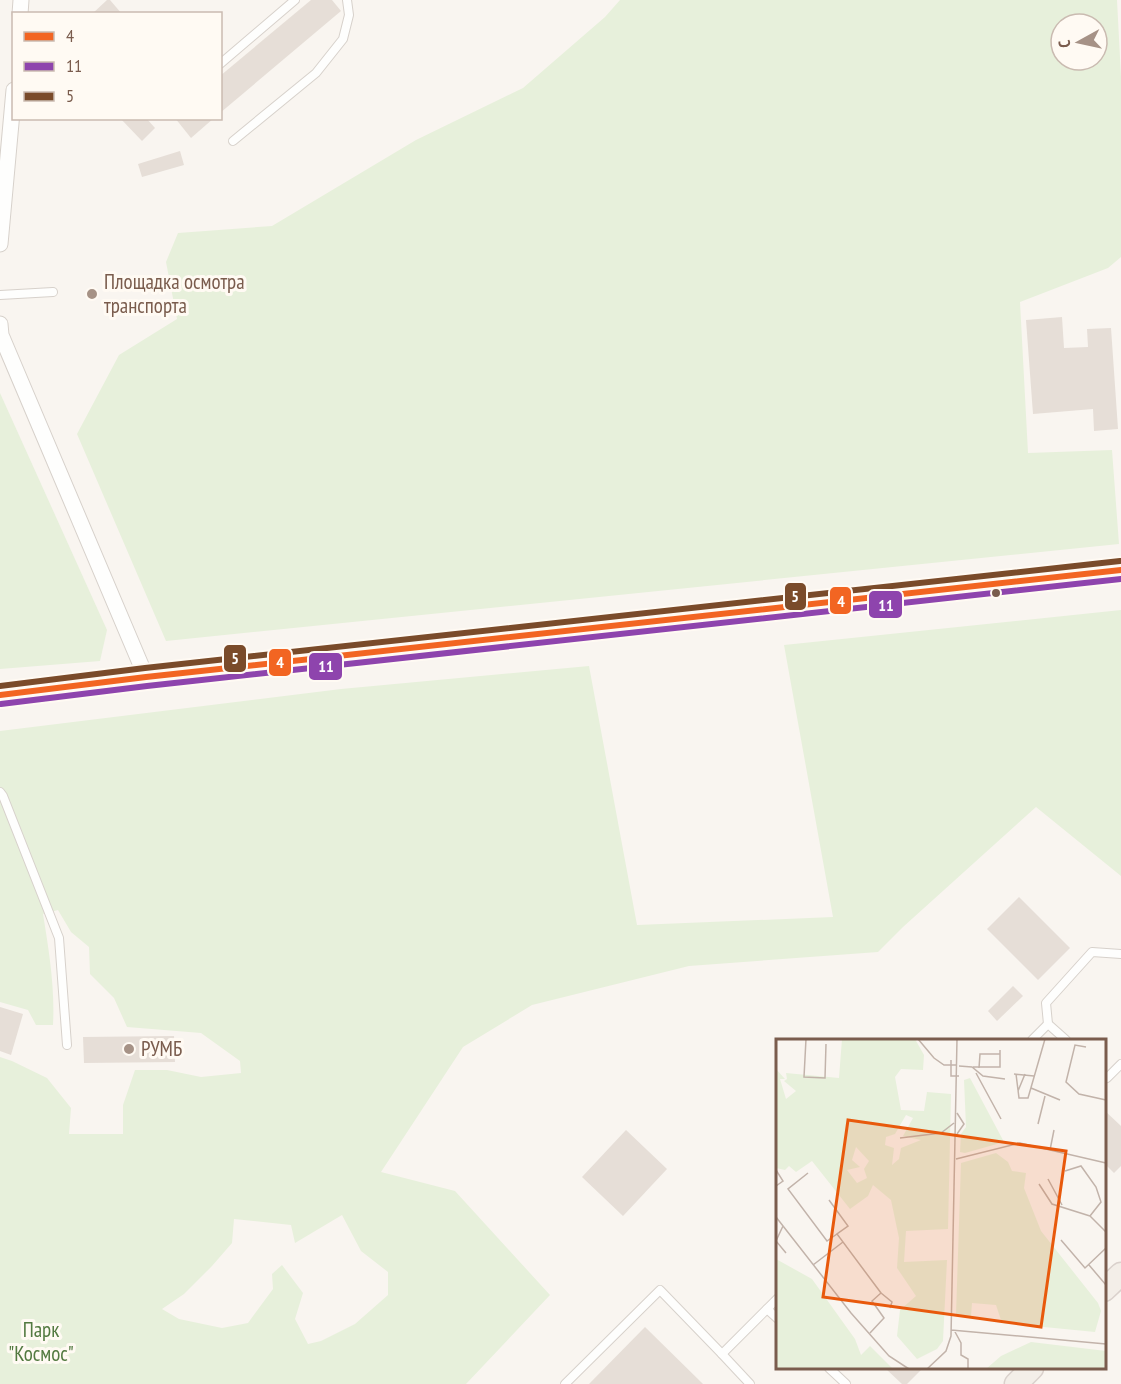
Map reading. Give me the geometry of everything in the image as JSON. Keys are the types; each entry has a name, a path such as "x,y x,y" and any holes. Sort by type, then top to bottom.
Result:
{"main road":[{"path":"0,695 1121,570"},
{"path":"1106,1288 1121,1274"},
{"path":"1016,1384 1031,1369"}],"street":[{"path":"0,244 11,98"},
{"path":"0,324 2,335 147,677"}],"lane":[{"path":"222,62 295,0"},
{"path":"232,141 316,73 343,39 350,15 347,0"},
{"path":"0,295 53,292"},
{"path":"0,792 59,938 66,1045"},
{"path":"1063,1039 1048,1024 1046,1003 1092,952 1121,954"},
{"path":"1034,1039 1048,1024"},
{"path":"1106,1077 1121,1064"},
{"path":"565,1384 660,1290 750,1384"},
{"path":"722,1354 776,1299"},
{"path":"767,1309 776,1318"},
{"path":"830,1369 846,1384"}],"green space":[{"path":"620,0 1117,0 1121,77 1121,257 1108,268 1020,302 1028,453 1112,450 1119,544 166,641 77,434 119,355 177,319 166,262 178,233 272,226 416,140 523,88 605,17"},
{"path":"0,393 107,630 100,661 0,669"},
{"name":"Парк \"Космос\"","path":"1121,610 1121,876 1036,807 878,952 689,966 532,1005 463,1047 381,1172 455,1191 550,1295 466,1384 0,1384 0,1057 47,1078 71,1108 69,1134 123,1134 123,1105 135,1070 167,1070 201,1077 241,1073 240,1061 201,1033 127,1027 114,998 90,974 89,947 71,932 58,910 43,914 52,983 53,1025 36,1025 28,1010 0,1002 0,731 341,689 589,666 637,925 833,917 784,645","holes":["342,1215 361,1251 388,1272 388,1295 355,1324 321,1341 308,1344 295,1319 303,1293 282,1265 272,1274 273,1289 248,1323 222,1328 179,1319 162,1309 184,1294 232,1243 234,1219 291,1225 295,1243"]}],"building":[{"path":"107,0 110,0 120,12 94,12"},
{"path":"311,0 332,0 341,11 222,111 222,74"},
{"path":"122,120 148,120 155,128 142,141"},
{"path":"177,120 212,120 191,138"},
{"path":"180,151 184,165 142,177 138,164"},
{"path":"1062,317 1064,348 1088,347 1087,329 1111,328 1118,429 1094,431 1093,409 1033,414 1026,320"},
{"path":"1019,897 1070,948 1038,980 987,929"},
{"path":"1013,986 1023,996 997,1021 988,1011"},
{"path":"0,1007 23,1014 11,1055 0,1051"},
{"name":"РУМБ","path":"174,1036 175,1062 84,1063 83,1037"},
{"path":"1106,1112 1121,1126 1121,1166 1114,1173 1106,1165"},
{"path":"626,1130 667,1169 623,1216 582,1177"},
{"path":"645,1327 703,1384 589,1384"},
{"path":"886,1369 922,1369 907,1384 902,1384"}],"transit line":[{"name":"5","path":"0,686 145,668 1120,561"},
{"name":"4","path":"0,695 1121,570"},
{"name":"11","path":"1,704 1121,579"}],"place":[{"name":"Площадка осмотра транспорта","path":"92,294"},
{"name":"РУМБ","path":"129,1049"}]}
